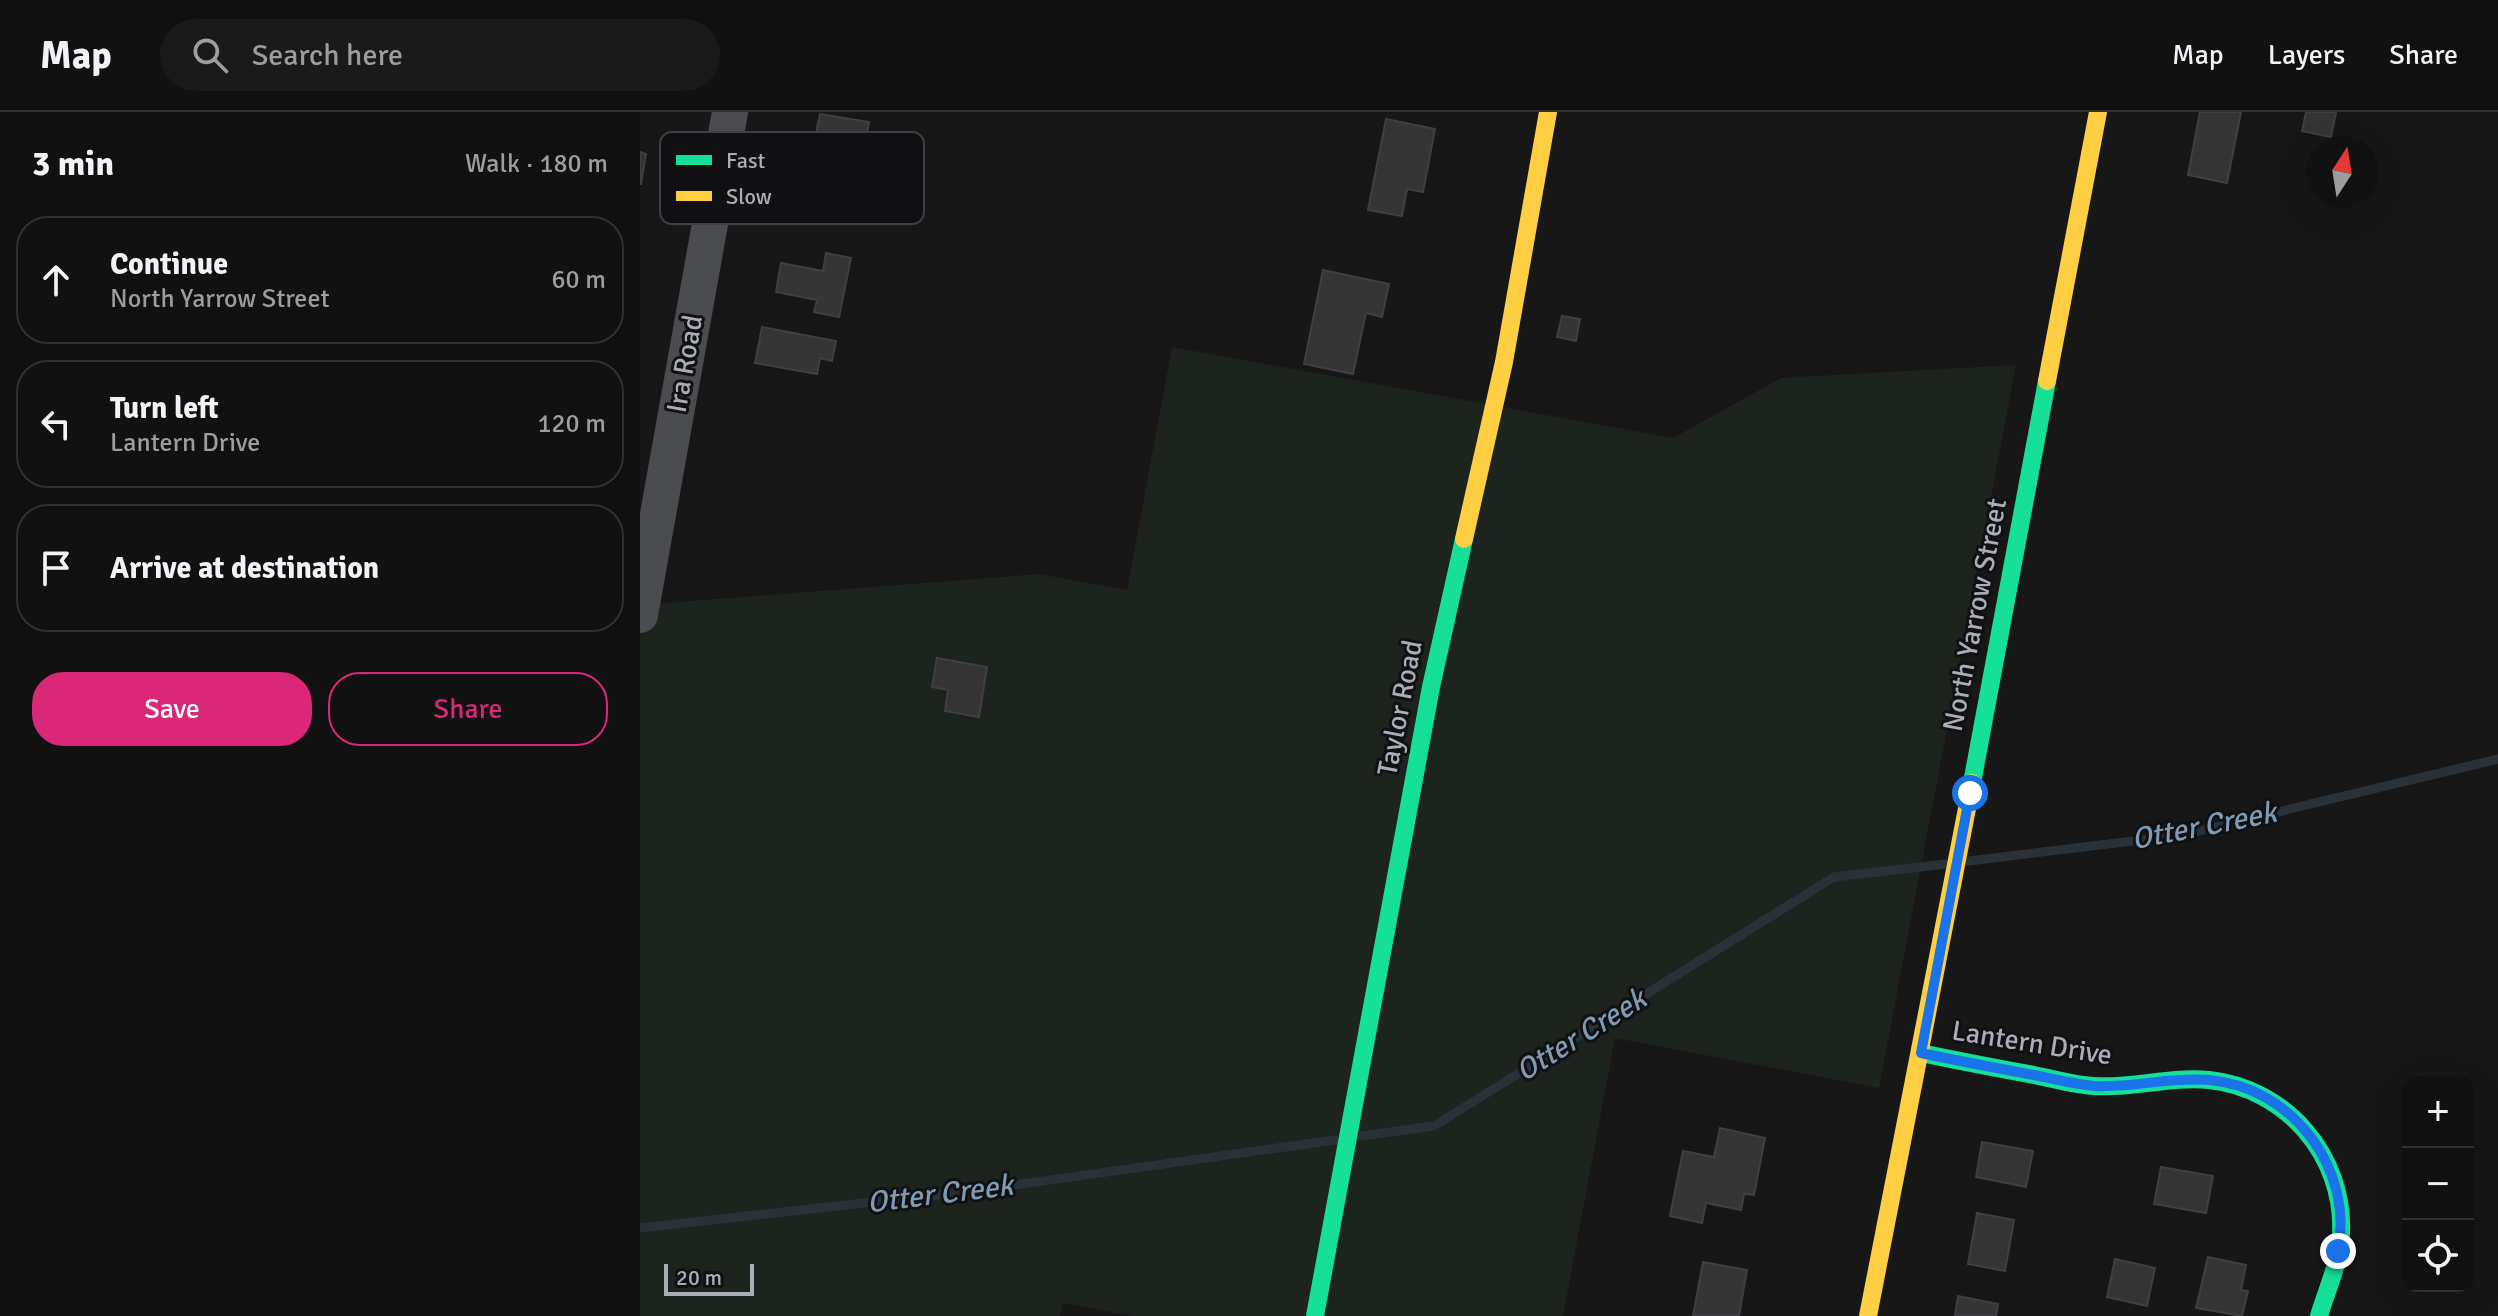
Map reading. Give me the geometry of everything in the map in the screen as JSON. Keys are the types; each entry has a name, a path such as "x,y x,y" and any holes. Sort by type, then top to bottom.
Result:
{"street":[{"name":"Ira Road","path":"726,132 730,112"},
{"name":"Taylor Road","path":"1315,1316 1431,687 1504,362 1548,112"},
{"name":"North Yarrow Street","path":"1868,1316 1921,1053 2098,112"},
{"name":"Ira Road","path":"640,615 710,224"},
{"name":"Lantern Drive","path":"1921,1053 2091,1086 2213,1080 2254,1091 2273,1101 2307,1130 2320,1149 2332,1173 2339,1199 2341,1234 2319,1316"}],"shaded area":[{"path":"1172,347 1673,438 1781,378 2016,365 1879,1088 1615,1038 1563,1316 1134,1316 1063,1303 1060,1316 640,1316 640,605 1039,574 1127,590"}],"building":[{"path":"2200,112 2241,112 2227,183 2188,175"},
{"path":"2306,112 2336,112 2331,136 2302,131"},
{"path":"820,114 869,122 867,132 816,132"},
{"path":"1386,119 1435,129 1423,192 1407,189 1402,216 1368,210"},
{"path":"640,152 646,154 641,184 640,184"},
{"path":"826,253 851,258 839,317 814,312 817,300 776,292 781,263 823,271"},
{"path":"1323,270 1389,284 1382,317 1366,313 1353,374 1304,364"},
{"path":"1562,316 1580,319 1576,341 1557,337"},
{"path":"762,327 836,341 832,361 820,358 817,374 755,363"},
{"path":"937,658 987,667 979,717 945,711 948,690 932,687"},
{"path":"1720,1128 1765,1138 1754,1195 1744,1194 1741,1210 1706,1203 1702,1223 1670,1216 1683,1151 1714,1157"},
{"path":"1982,1142 2033,1151 2026,1187 1976,1177"},
{"path":"2161,1167 2213,1176 2206,1213 2154,1204"},
{"path":"1977,1213 2014,1220 2005,1271 1968,1264"},
{"path":"2208,1257 2246,1265 2241,1290 2248,1291 2242,1316 2196,1308"},
{"path":"2115,1259 2155,1268 2147,1306 2107,1297"},
{"path":"1703,1262 1747,1270 1739,1316 1693,1316"},
{"path":"1958,1296 1998,1304 1996,1316 1955,1316"}],"waterway":[{"name":"Otter Creek","path":"1969,861 2182,835 2498,759"},
{"name":"Otter Creek","path":"1361,1136 1434,1126 1834,877 1946,864"},
{"name":"Otter Creek","path":"640,1228 971,1191 1335,1140"}],"traffic: fast":[{"path":"1972,783 2047,381"},
{"path":"1315,1316 1431,687 1464,539"},
{"path":"1921,1053 2086,1085 2123,1086 2194,1079 2237,1086 2263,1096 2286,1112 2321,1153 2333,1178 2340,1205 2340,1244 2319,1316"}],"traffic: slow":[{"path":"1464,539 1504,362 1548,112"},
{"path":"2047,381 2098,112"},
{"path":"1868,1316 1972,783"}],"route":[{"path":"1970,793 1921,1053 2091,1086 2129,1086 2192,1079 2213,1080 2254,1091 2273,1101 2307,1130 2329,1165 2341,1215 2338,1251"}]}
